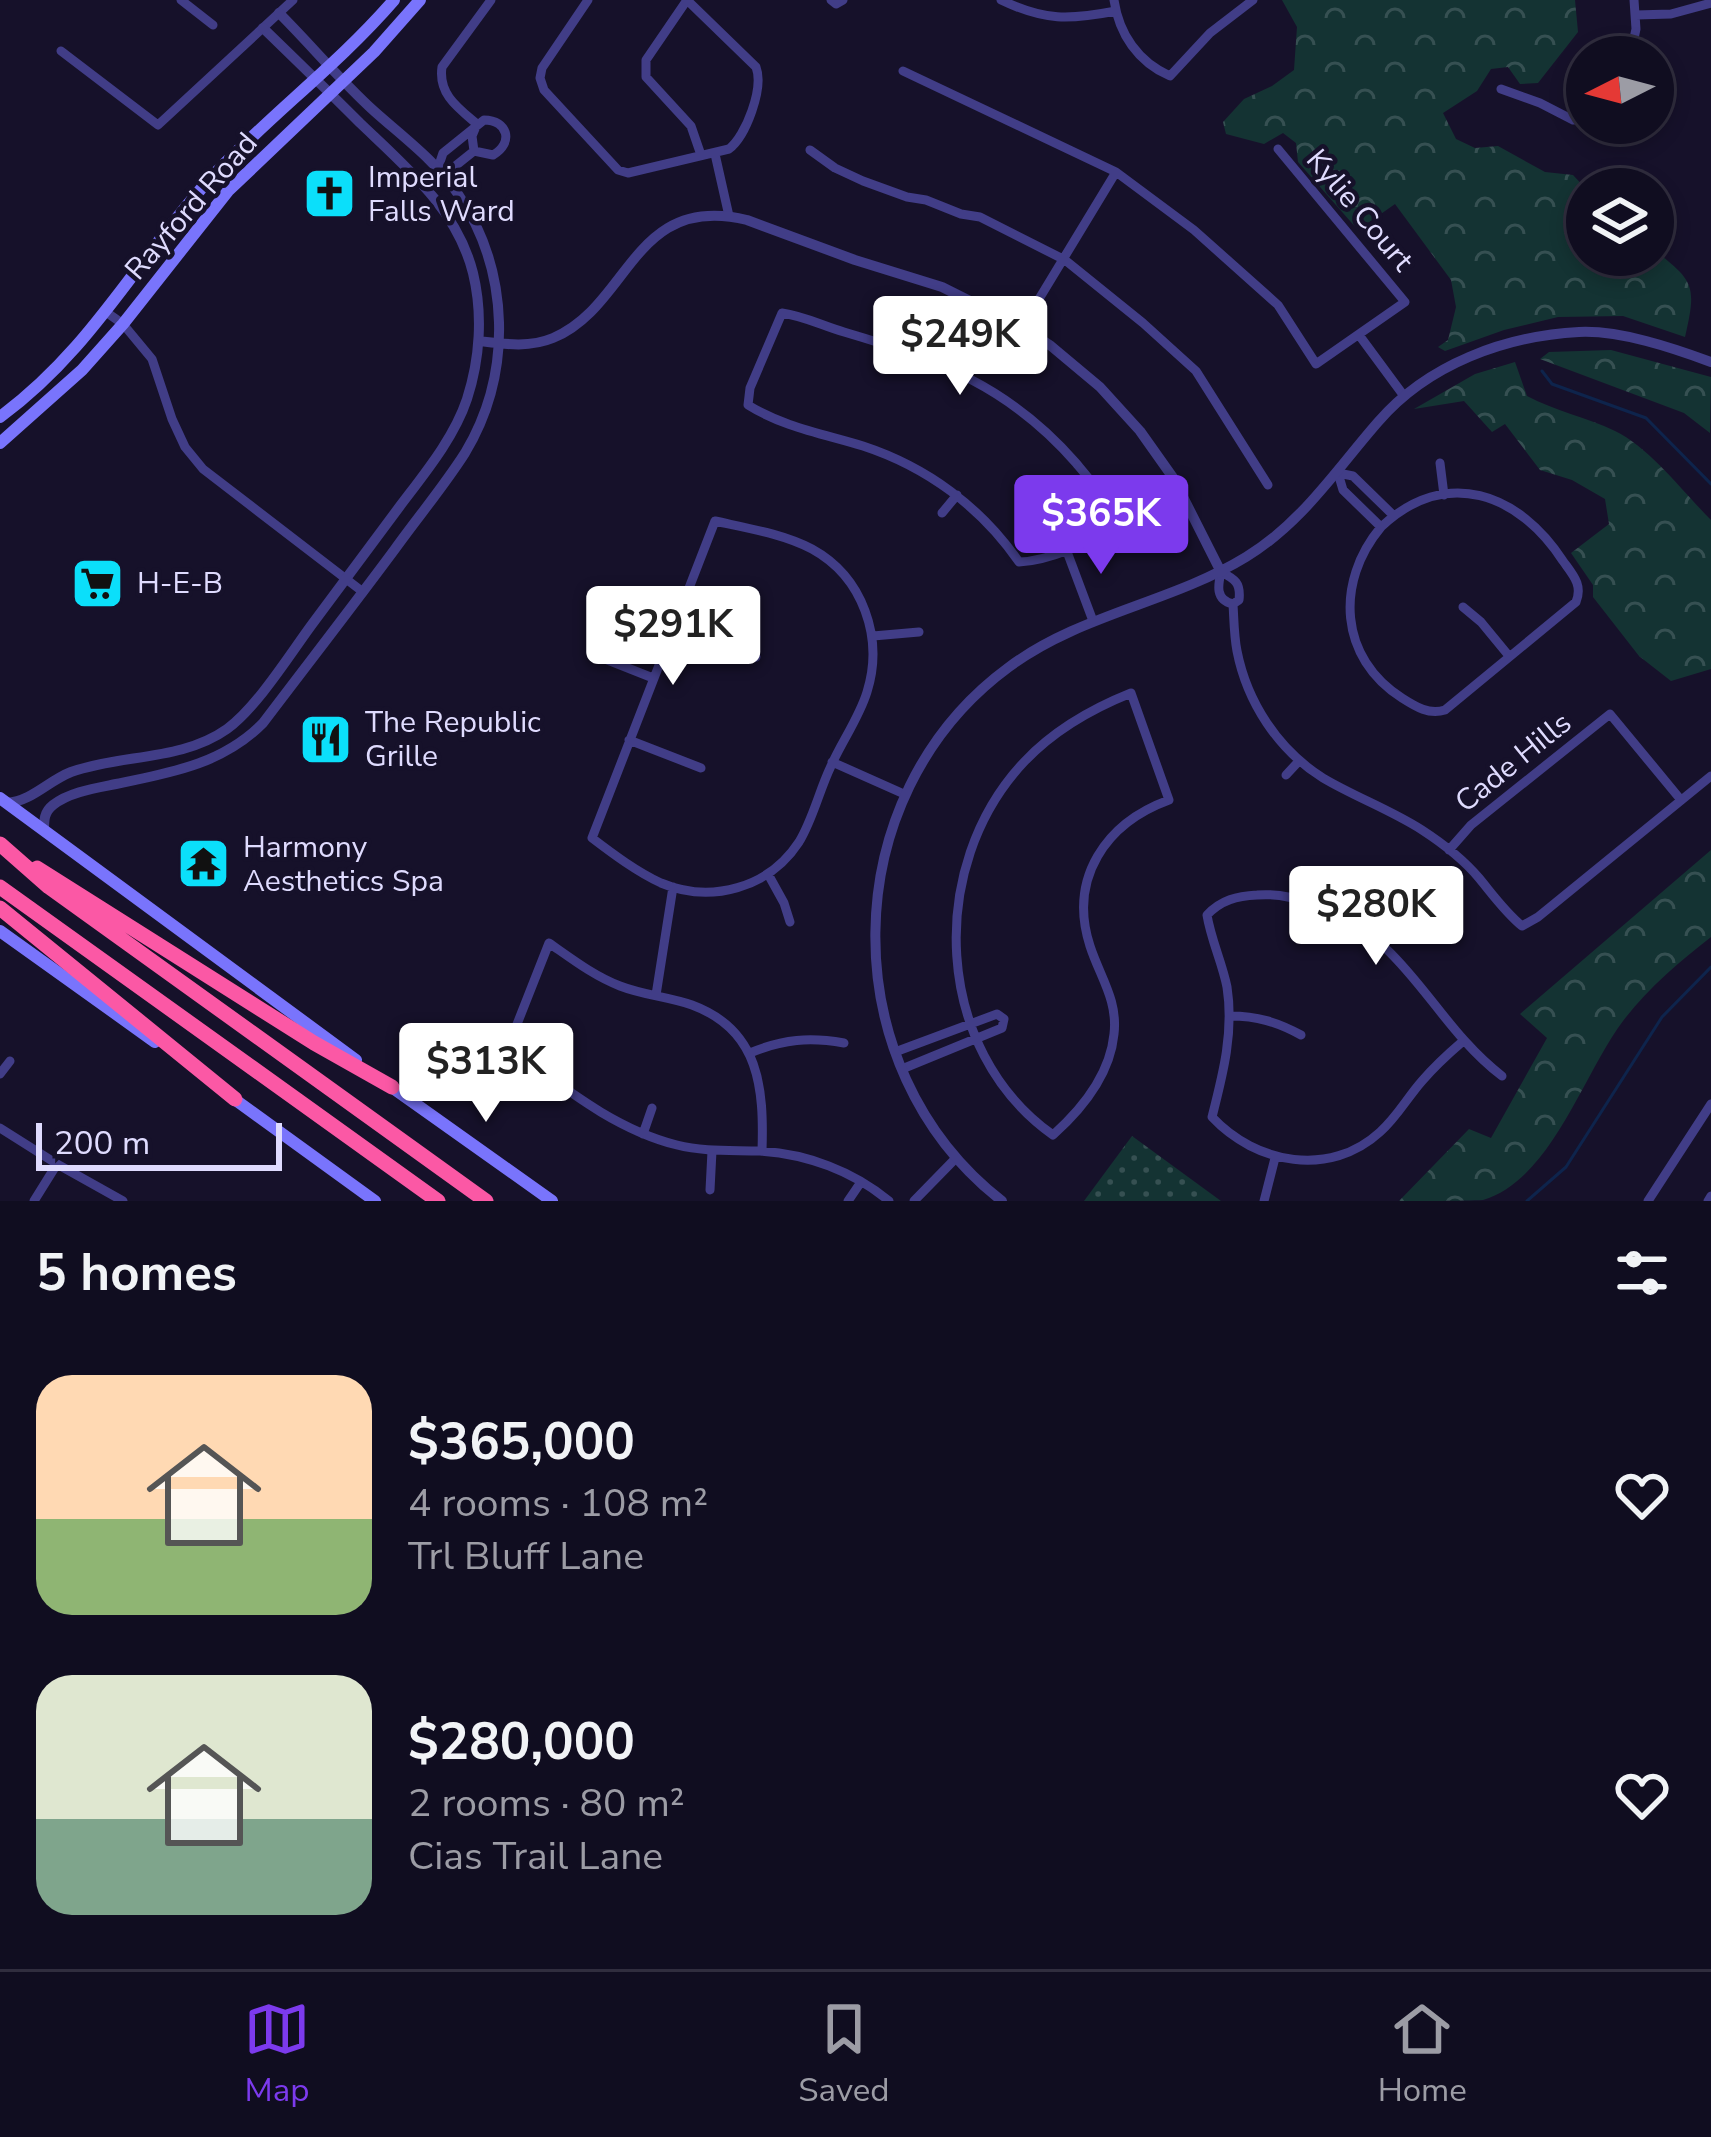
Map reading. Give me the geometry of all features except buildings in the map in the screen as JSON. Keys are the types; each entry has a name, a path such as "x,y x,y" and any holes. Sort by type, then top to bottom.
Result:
{"highway":[{"path":"2,845 314,1043 392,1087"},
{"path":"2,845 49,887 486,1201"},
{"path":"0,887 438,1201"},
{"path":"0,908 235,1099"}],"main road":[{"name":"Rayford Road","path":"0,417 83,340 208,181 332,66 394,0"},
{"name":"Rayford Road","path":"0,443 73,380 123,325 228,191 344,82 420,0"},
{"path":"3,801 551,1201"},
{"path":"0,931 375,1201"}],"street":[{"path":"181,0 213,26"},
{"path":"62,51 158,125 292,0"},
{"path":"477,124 451,101 440,74 490,0"},
{"path":"589,0 542,68 540,78 544,90 623,172 729,149 740,139 758,91 760,76 751,60 687,0 646,61 646,76 691,126 701,155"},
{"path":"1001,0 1030,14 1055,18 1076,19 1115,6 1132,47 1154,69 1170,76 1245,2"},
{"path":"1634,0 1635,36"},
{"path":"1636,15 1671,14 1711,3"},
{"path":"44,831 46,812 67,798 194,765 244,742 363,592 464,453 480,423 495,373 499,344 493,267 472,219 438,168 344,82 279,13"},
{"path":"3,801 27,800 74,771 188,748 231,726 347,579 461,415 479,341 477,297 469,260 441,205 263,28"},
{"path":"903,71 1116,172 1194,230 1278,305 1316,364 1359,335 1403,396"},
{"path":"1501,89 1566,112"},
{"path":"424,185 443,153 477,124 494,120 502,124 506,142 502,150 494,155 474,151 454,167 438,168"},
{"path":"474,151 472,136 477,124"},
{"name":"Kylie Court","path":"1278,149 1405,302 1359,335"},
{"path":"810,150 862,181 980,217 1064,260 1196,371 1268,485"},
{"path":"715,154 729,216"},
{"path":"1022,327 1116,172"},
{"path":"479,341 530,344 563,333 582,321 640,248 696,217 729,216 942,287 1022,327 1078,368 1140,430 1174,479 1221,572 1236,580 1239,600 1232,604 1237,650 1254,703 1281,742 1320,776 1419,828 1449,850 1522,926 1711,776"},
{"path":"106,312 152,359 178,433 202,470 363,592"},
{"path":"782,313 924,356 988,388 1056,441 1111,508 1115,526 1100,537 1037,562 1019,562 996,531 957,495 898,459 761,414 748,405 750,388 782,313"},
{"path":"1002,1201 956,1157 902,1069 884,1017 874,958 875,901 904,794 961,710 1006,669 1042,645 1221,572 1270,542 1338,473 1403,396 1444,368 1504,343 1583,332 1661,344 1711,362"},
{"path":"28,420 25,406 35,388"},
{"path":"12,434 19,416 16,404"},
{"path":"1440,463 1444,495"},
{"path":"1338,473 1353,476 1394,515"},
{"path":"1338,473 1343,490 1381,526"},
{"path":"419,481 434,494"},
{"path":"1474,494 1514,508 1549,538 1580,593 1576,602 1437,713 1411,704 1379,681 1355,641 1350,596 1360,556 1381,526 1414,504 1444,495 1474,494"},
{"path":"942,513 957,495"},
{"path":"1362,508 1373,496"},
{"path":"715,520 811,549 830,561 864,607 873,636 873,663 863,704 797,844 768,874 735,889 698,892 674,887 592,838 674,624 715,520"},
{"path":"1066,549 1093,621"},
{"path":"1463,607 1509,656"},
{"path":"674,624 756,657"},
{"path":"873,636 920,632"},
{"path":"604,658 653,678"},
{"path":"1131,693 1169,800 1118,828 1103,845 1086,884 1085,928 1114,1010 1107,1064 1095,1087 1052,1136 1007,1091 970,1024 958,976 956,910 972,845 985,818 1002,788 1049,738 1131,693"},
{"name":"Cade Hills","path":"1449,850 1472,825 1610,713 1681,800"},
{"path":"629,740 701,768"},
{"path":"1286,775 1299,760"},
{"path":"832,762 904,794"},
{"path":"768,874 790,922"},
{"path":"656,995 674,887"},
{"path":"1462,1042 1420,1083 1378,1135 1361,1146 1304,1162 1275,1158 1236,1138 1212,1117 1224,1072 1230,1016 1208,915 1217,904 1265,894 1295,898 1335,913 1390,950 1462,1042 1502,1076"},
{"path":"763,1151 759,1078 750,1053 731,1030 695,1006 624,988 592,974 549,943 508,1047 610,1119 643,1134 712,1151 763,1151 821,1162 889,1201"},
{"path":"895,1052 997,1014 1004,1019 1002,1028 902,1069"},
{"path":"1230,1016 1256,1016 1301,1035"},
{"path":"750,1053 797,1039 844,1043"},
{"path":"0,1075 10,1061"},
{"path":"1648,1201 1711,1104"},
{"path":"643,1134 652,1108"},
{"path":"1701,1119 1711,1127"},
{"path":"0,1128 123,1201"},
{"path":"710,1190 712,1151"},
{"path":"914,1201 956,1157"},
{"path":"1264,1201 1275,1158"},
{"path":"34,1201 57,1164"},
{"path":"848,1201 861,1182"}],"green space":[{"path":"1282,0 1575,0 1578,32 1566,36 1566,47 1538,83 1520,84 1508,67 1491,69 1477,91 1443,113 1456,139 1475,148 1498,146 1545,172 1566,174 1566,276 1674,276 1674,266 1677,269 1691,295 1685,337 1623,316 1558,317 1445,351 1438,347 1448,340 1456,307 1451,280 1395,204 1358,230 1298,162 1296,143 1283,133 1264,144 1226,134 1223,122 1244,99 1294,70 1297,27"},
{"path":"1611,350 1711,377 1710,433 1684,413 1540,359 1549,352"},
{"path":"1515,362 1527,396 1628,439 1711,520 1711,669 1671,681 1639,656 1593,597 1593,585 1571,553 1609,524 1605,499 1572,480 1540,470 1505,424 1492,432 1464,401 1414,409 1475,374"},
{"path":"1711,850 1711,937 1664,976 1623,1021 1564,1123 1528,1171 1507,1189 1483,1200 1399,1201 1469,1129 1491,1138 1547,1038 1520,1014"},
{"path":"1132,1136 1221,1201 1084,1201"}],"waterway":[{"path":"1542,371 1552,384 1646,418 1711,484"},
{"path":"1527,1201 1566,1167 1662,1017 1711,967"}],"place":[{"name":"Imperial Falls Ward","path":"329,194"},
{"name":"H-E-B","path":"98,583"},
{"name":"The Republic Grille","path":"326,739"},
{"name":"Harmony Aesthetics Spa","path":"204,864"}]}
